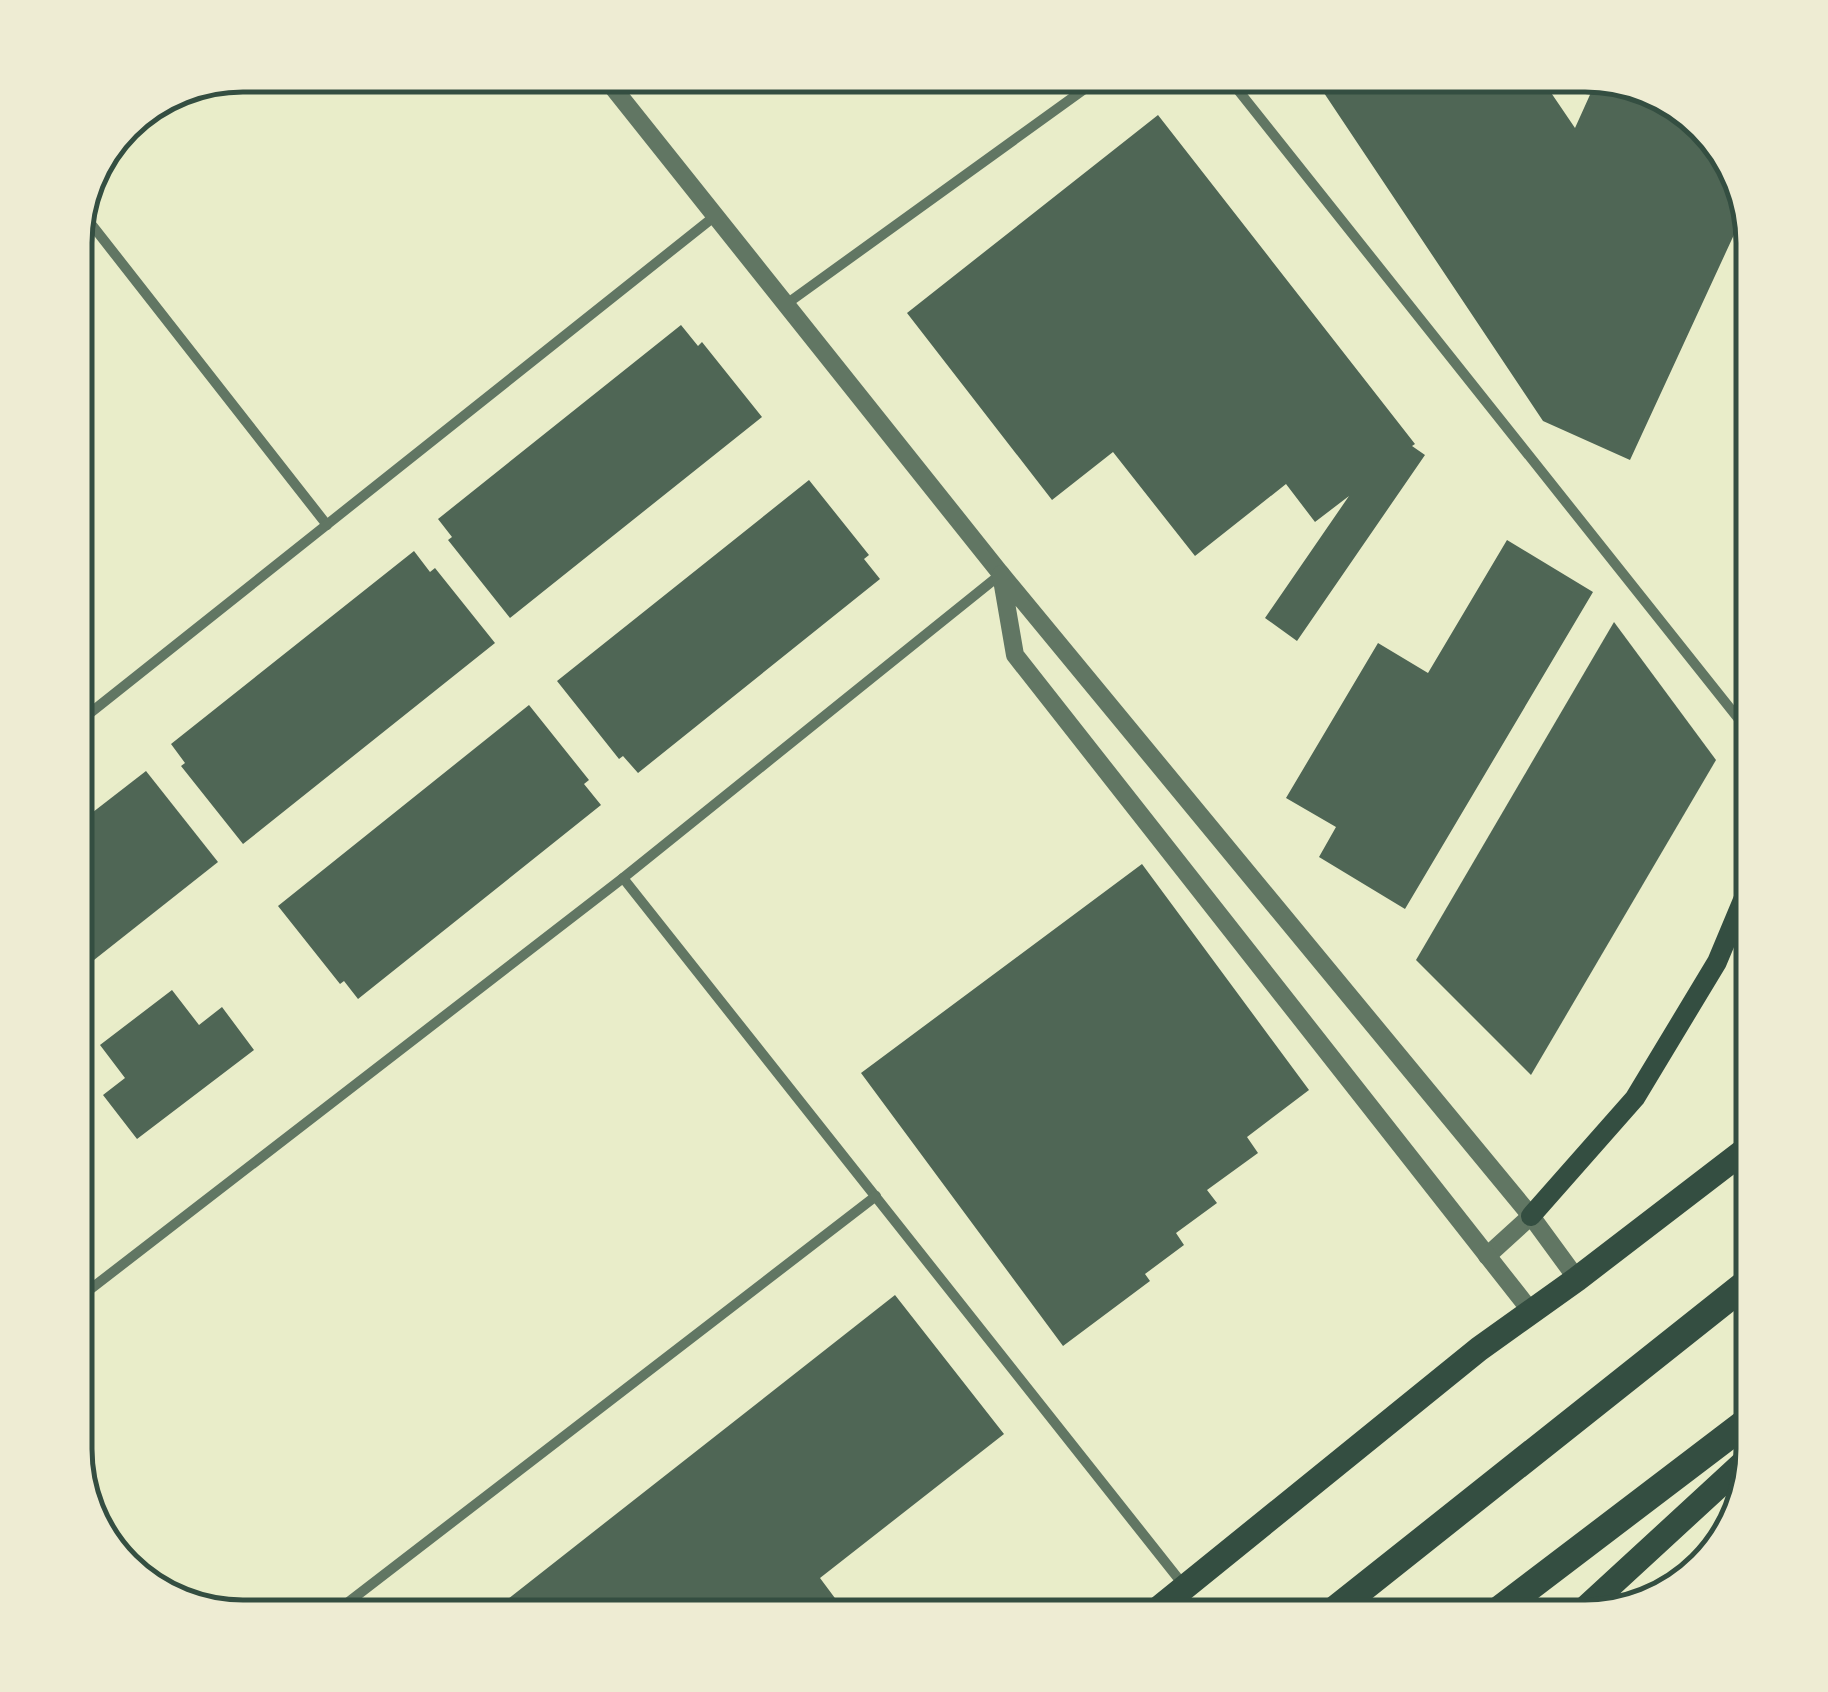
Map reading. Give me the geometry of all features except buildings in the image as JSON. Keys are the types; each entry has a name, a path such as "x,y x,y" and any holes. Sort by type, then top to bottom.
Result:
{"highway":[{"path":"1347,1600 1736,1292"},
{"path":"1512,1600 1736,1430"}],"main road":[{"path":"1531,1216 1635,1098 1716,962 1736,917"},
{"path":"1170,1600 1530,1310 1578,1279 1736,1157"},
{"path":"1596,1599 1734,1473"}],"street":[{"path":"616,92 1002,574 1531,1216 1578,1279"},
{"path":"785,305 1080,92"},
{"path":"1240,92 1735,715"},
{"path":"93,711 714,216"},
{"path":"94,227 328,524"},
{"path":"93,1287 623,878 1002,574"},
{"path":"1002,574 1015,655 1530,1310"},
{"path":"623,878 1186,1588"},
{"path":"351,1600 876,1196"},
{"path":"1487,1256 1531,1216"}]}
